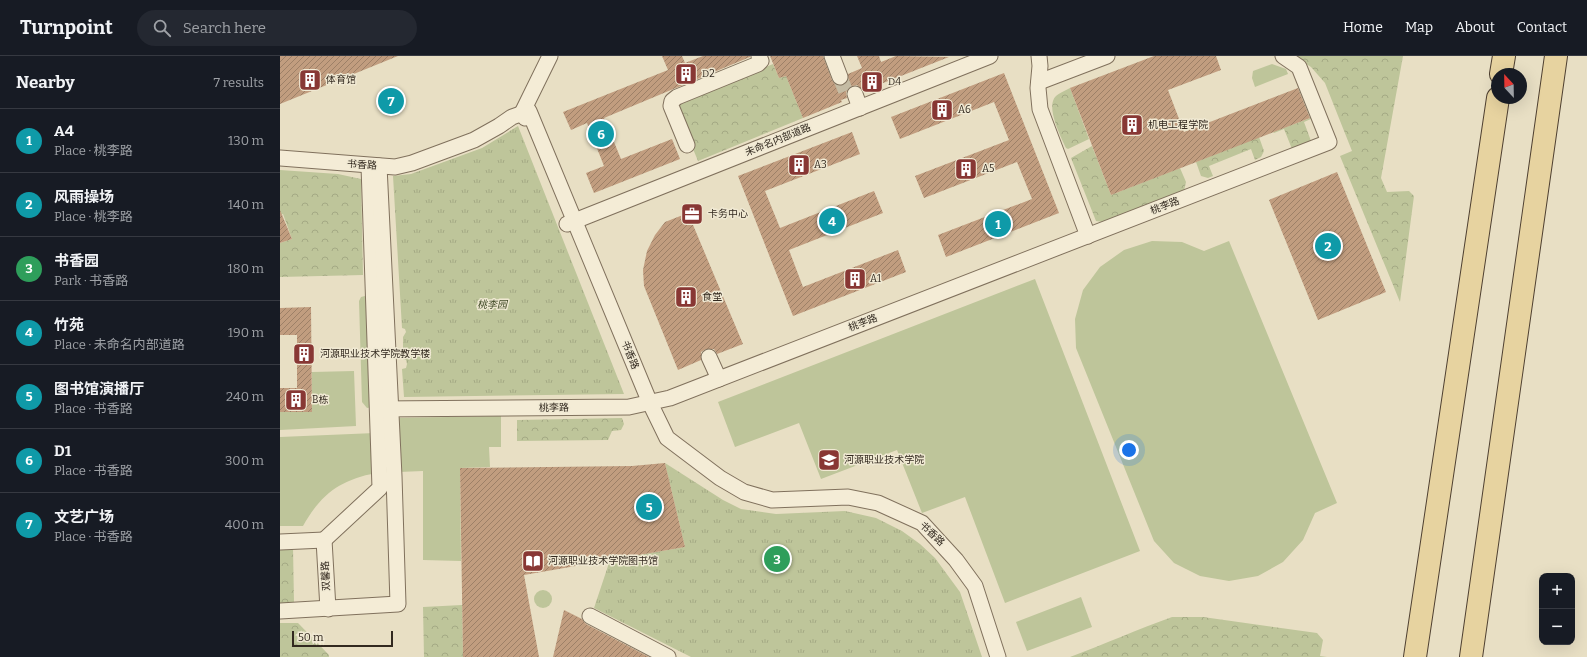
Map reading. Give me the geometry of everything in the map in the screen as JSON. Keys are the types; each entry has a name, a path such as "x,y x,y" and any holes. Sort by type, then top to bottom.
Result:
{"main road":[{"path":"1502,68 1504,56"},
{"path":"1471,657 1556,56"},
{"path":"1415,657 1497,104"}],"street":[{"path":"527,115 550,56"},
{"path":"527,115 558,56"},
{"path":"687,145 671,106 672,101 677,97 758,64 761,61 759,56"},
{"path":"832,56 843,76 839,56"},
{"name":"未命名内部道路","path":"570,220 854,103 978,56"},
{"name":"未命名内部道路","path":"854,103 990,56"},
{"path":"1039,56 1045,107 1090,232"},
{"path":"1041,81 1046,64 1045,56"},
{"path":"1041,81 1106,56"},
{"name":"桃李路","path":"385,406 630,407 667,391 718,376 1328,140 1299,67 1283,56"},
{"name":"书香路","path":"280,158 374,168 395,172 414,168 476,145 501,132 514,122 527,115 662,441 715,482 742,496 770,505 846,502 876,507 918,529 940,550 970,589 994,657"},
{"name":"书香路","path":"280,163 374,168"},
{"path":"280,611 398,604 385,406 374,168"},
{"path":"710,357 718,376"},
{"name":"书香路","path":"645,400 667,438 720,478 744,492 772,500 848,497 878,503 922,523 956,560 975,586 998,657"},
{"path":"280,542 324,540 380,488 385,406"},
{"name":"双馨路","path":"324,540 328,609"},
{"path":"590,616 668,657"}],"green space":[{"path":"1294,56 1403,56 1381,178 1387,192 1409,191 1414,196 1400,302 1340,156 1352,151 1325,83 1311,67"},
{"path":"773,64 779,78 786,76 803,118 698,161 675,105"},
{"path":"1272,64 1286,69 1288,74 1255,87 1252,78 1253,71"},
{"path":"1070,88 1089,139 1068,149 1066,148 1055,122 1052,107 1056,96"},
{"path":"1313,117 1304,122 1311,141 1292,149 1284,129 1274,133 1273,132"},
{"name":"桃李园","path":"518,126 624,394 404,397 402,369 406,368 407,364 406,360 403,359 403,337 406,332 405,329 402,328 393,176 411,174 482,148"},
{"path":"1259,137 1264,151 1261,157 1255,160 1251,149 1209,166 1213,176 1208,178 1201,176 1196,162"},
{"path":"1092,146 1111,195 1180,168 1186,182 1184,191 1103,222 1096,221 1071,158"},
{"path":"280,170 338,174 361,179 363,275 280,277 280,243 292,239 283,214 280,215"},
{"path":"1152,241 1182,242 1204,251 1229,241 1337,503 1315,513 1303,540 1283,562 1258,576 1229,581 1200,576 1174,563 1154,541 1076,348 1075,319 1083,290 1100,267 1124,250"},
{"path":"1035,279 1140,551 1005,603 965,497 922,513 897,450 821,479 799,423 735,447 718,402"},
{"path":"361,297 369,297 373,407 367,408 362,402 359,301"},
{"path":"354,371 356,426 280,430 280,412 312,412 312,372"},
{"path":"501,416 501,447 489,447 490,467 460,468 461,561 423,560 423,471 399,472 395,418"},
{"path":"622,418 624,424 621,430 612,431 608,440 517,441 517,420"},
{"path":"375,433 376,473 352,480 333,490 317,505 303,526 280,526 280,437"},
{"path":"665,463 723,500 741,509 776,514 845,511 876,518 902,531 920,544 935,558 960,592 982,657 691,657 594,608 610,560 685,547"},
{"path":"280,547 293,547 294,603 280,604"},
{"path":"543,590 549,593 552,599 549,605 543,608 537,605 534,599 537,593"},
{"path":"1081,597 1092,627 1027,651 1016,622"},
{"path":"462,605 463,657 424,657 423,607"},
{"path":"1172,617 1203,617 1317,633 1323,640 1320,656 1327,657 1070,657"},
{"path":"280,623 298,623 329,655 329,657 280,657"}],"building":[{"name":"体育馆","path":"280,56 398,56 280,104"},
{"path":"662,56 682,56 685,63 703,56 750,57 604,118 621,159 672,139 680,159 594,193 586,173 604,166 587,123 571,130 563,112 668,70"},
{"path":"770,56 823,56 832,80 839,86 844,85 847,82 848,74 862,68 857,56 879,56 881,62 896,56 949,57 863,91 857,85 852,86 846,92 847,98 841,100 842,102 803,118 786,76 779,78"},
{"name":"机电工程学院","path":"1154,56 1216,56 1221,70 1168,90 1184,132 1298,88 1310,118 1111,195 1070,88"},
{"path":"1004,73 1059,213 946,257 938,235 1032,199 1017,162 924,198 915,176 1009,140 994,102 900,139 891,117"},
{"path":"852,132 860,154 765,191 780,228 874,191 883,213 789,250 803,287 898,250 906,272 793,316 738,176"},
{"path":"1337,172 1386,292 1318,320 1269,200"},
{"path":"280,210 292,239 280,243"},
{"name":"食堂","path":"688,213 743,344 717,354 714,349 706,349 701,352 701,360 678,370 644,286 643,270 647,251 655,235 665,222"},
{"name":"河源职业技术学院教学楼","path":"311,307 312,412 280,412 280,388 297,388 297,335 280,335 280,308"},
{"name":"河源职业技术学院图书馆","path":"665,463 685,547 524,575 539,657 463,657 460,468 632,466"},
{"path":"564,610 582,619 586,624 649,657 553,657"}],"tunnel":[{"path":"840,77 848,97"}],"place":[{"name":"D2","path":"686,74"},
{"name":"体育馆","path":"310,80"},
{"name":"D4","path":"872,82"},
{"name":"文艺广场","path":"391,101"},
{"name":"A6","path":"942,110"},
{"name":"机电工程学院","path":"1132,125"},
{"name":"D1","path":"601,134"},
{"name":"A3","path":"799,165"},
{"name":"A5","path":"966,169"},
{"name":"卡务中心","path":"692,214"},
{"name":"竹苑","path":"832,221"},
{"name":"A4","path":"998,224"},
{"name":"风雨操场","path":"1328,246"},
{"name":"A1","path":"855,279"},
{"name":"食堂","path":"686,297"},
{"name":"河源职业技术学院教学楼","path":"304,354"},
{"name":"B栋","path":"296,400"},
{"name":"河源职业技术学院","path":"829,460"},
{"name":"图书馆演播厅","path":"649,507"},
{"name":"书香园","path":"777,559"},
{"name":"河源职业技术学院图书馆","path":"533,561"}]}
